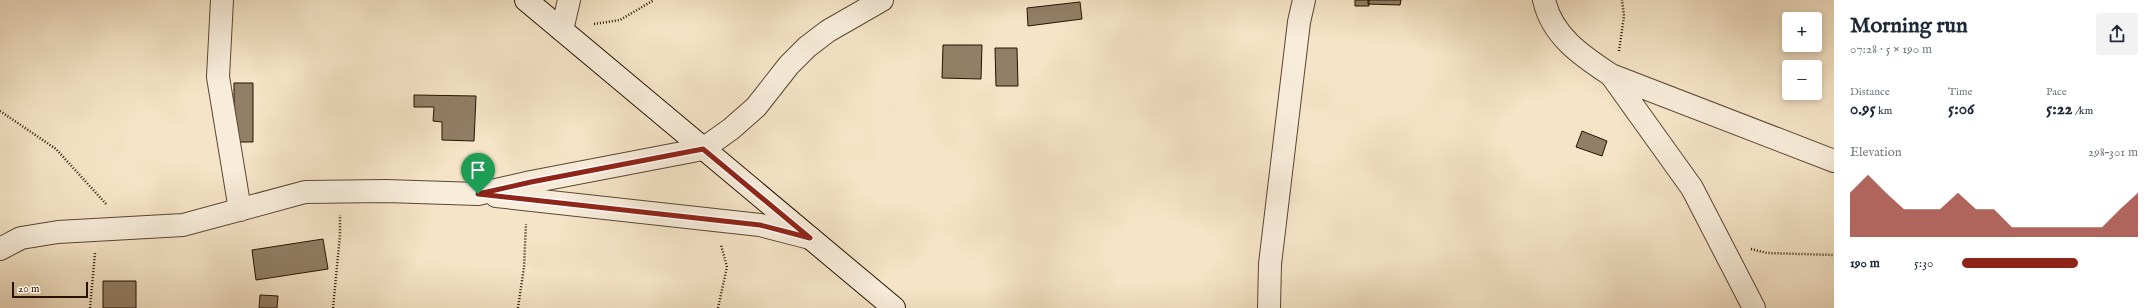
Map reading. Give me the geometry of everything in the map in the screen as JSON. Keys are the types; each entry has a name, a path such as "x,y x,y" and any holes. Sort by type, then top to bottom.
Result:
{"street":[{"path":"222,0 218,77 240,210"},
{"path":"526,0 894,308"},
{"path":"562,30 569,0"},
{"path":"478,194 531,182 703,149 731,129 756,107 789,65 807,47 828,31 882,0"},
{"path":"1269,308 1270,264 1299,22 1304,0"},
{"path":"1544,0 1547,13 1564,39 1584,58 1611,74 1834,161"},
{"path":"1611,74 1692,188 1754,308"},
{"path":"0,249 13,241 28,237 58,232 183,225 240,210 291,194 340,191 478,194 520,198 760,225 810,238"}],"path":[{"path":"562,30 620,20 654,0"},
{"path":"1611,74 1620,49 1624,16 1622,0"},
{"path":"0,111 56,149 100,196 123,229"},
{"path":"333,308 340,235 340,191"},
{"path":"518,308 527,228 520,198"},
{"path":"713,220 727,267 718,308"},
{"path":"90,308 92,274 98,230"},
{"path":"1719,241 1767,253 1834,255"}],"building":[{"path":"1355,0 1369,0 1369,6 1355,6"},
{"path":"1368,0 1401,0 1400,5 1368,4"},
{"path":"1080,2 1082,19 1028,26 1027,8"},
{"path":"943,45 982,45 981,79 942,78"},
{"path":"995,48 1017,48 1018,86 996,86"},
{"path":"234,83 253,83 253,142 234,142"},
{"path":"414,95 476,96 474,141 442,140 442,122 433,121 434,107 414,107"},
{"path":"1582,131 1607,141 1602,156 1576,147"},
{"path":"323,239 328,269 256,280 252,250"},
{"path":"103,281 136,281 136,308 103,308"},
{"path":"260,295 278,296 277,308 259,308"}],"route":[{"path":"703,149 810,238 760,225 478,194 531,182 703,149"}]}
